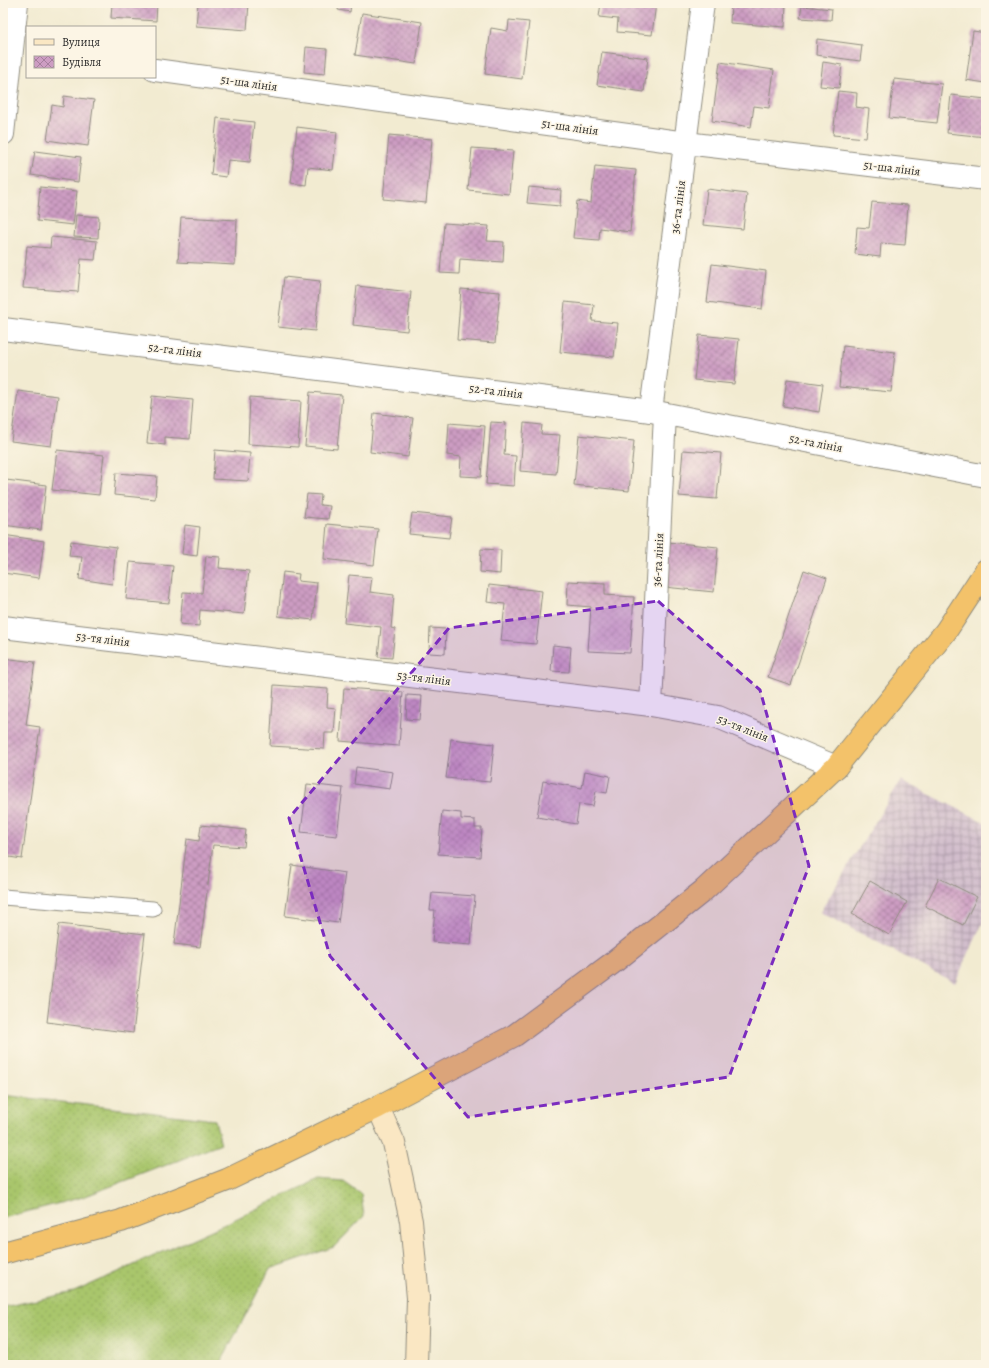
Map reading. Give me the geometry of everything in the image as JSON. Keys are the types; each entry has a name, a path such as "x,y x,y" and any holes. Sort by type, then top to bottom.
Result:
{"highway":[{"path":"6,1254 121,1221 220,1182 378,1107 514,1034 614,962 703,891 836,767 946,631 986,570"}],"street":[{"path":"3,134 14,50 18,3"},
{"name":"36-та лінія","path":"651,705 658,413 686,143 703,3"},
{"name":"51-ша лінія","path":"156,70 686,143 986,179"},
{"name":"52-га лінія","path":"3,329 658,413 986,476"},
{"name":"53-тя лінія","path":"3,627 651,705 718,717 836,767"},
{"path":"378,1107 394,1143 411,1221 418,1298 416,1365"}],"lane":[{"path":"3,897 153,909"}],"highlighted area":[{"path":"658,601 760,690 809,866 729,1077 468,1117 330,956 289,818 449,628"}],"shaded area":[{"path":"901,780 986,823 986,916 955,983 820,912"}],"green space":[{"path":"3,1095 215,1120 221,1144 83,1197 3,1218"},
{"path":"318,1179 343,1181 361,1194 364,1216 334,1247 270,1269 219,1365 3,1365 3,1307 74,1292 225,1224"}],"building":[{"path":"112,3 157,3 156,21 111,18"},
{"path":"198,3 249,3 247,30 196,26"},
{"path":"339,3 351,3 350,12 338,10"},
{"path":"601,3 656,3 652,35 617,32 618,19 599,17"},
{"path":"731,3 786,3 785,27 730,23"},
{"path":"802,6 832,9 831,20 800,18"},
{"path":"362,13 422,22 416,64 355,55"},
{"path":"509,20 529,22 522,79 485,74 491,28 508,31"},
{"path":"973,31 986,33 986,83 966,80"},
{"path":"817,39 862,45 860,61 816,55"},
{"path":"306,47 327,49 325,74 304,72"},
{"path":"602,52 648,58 644,92 597,85"},
{"path":"720,62 774,70 769,108 754,106 751,127 712,121"},
{"path":"823,62 842,65 839,88 820,86"},
{"path":"894,79 942,84 937,123 889,118"},
{"path":"838,91 857,93 856,107 869,109 866,138 833,135"},
{"path":"951,95 986,99 986,137 947,133"},
{"path":"64,96 94,100 88,146 47,140 52,105 63,107"},
{"path":"217,118 254,122 250,162 228,160 226,177 211,175"},
{"path":"297,127 337,132 333,170 308,167 306,185 291,183"},
{"path":"389,135 432,139 426,203 383,199"},
{"path":"472,148 513,151 509,194 468,190"},
{"path":"35,151 81,157 78,182 31,175"},
{"path":"595,166 636,170 630,232 600,228 599,240 573,238 577,201 591,203"},
{"path":"40,187 77,191 73,225 37,221"},
{"path":"529,187 561,190 560,206 527,203"},
{"path":"707,189 747,194 743,229 703,225"},
{"path":"872,202 908,205 905,245 881,243 880,257 855,254 857,227 869,228"},
{"path":"76,215 99,217 98,238 74,237"},
{"path":"181,217 237,220 235,265 178,262"},
{"path":"444,223 489,226 487,241 504,242 503,262 460,259 459,274 440,273"},
{"path":"51,237 97,241 95,260 81,259 78,292 23,288 27,246 50,248"},
{"path":"712,264 766,271 762,309 707,302"},
{"path":"284,277 320,281 315,331 278,327"},
{"path":"357,286 411,292 407,331 353,325"},
{"path":"461,289 500,292 495,343 457,340"},
{"path":"565,302 594,305 592,321 618,323 614,357 560,352"},
{"path":"699,335 739,339 734,384 694,380"},
{"path":"843,346 895,352 891,392 839,387"},
{"path":"787,379 823,384 819,412 783,406"},
{"path":"18,391 58,396 51,446 11,441"},
{"path":"310,392 342,395 337,449 305,446"},
{"path":"152,396 193,400 190,439 165,437 165,445 147,443"},
{"path":"250,397 301,401 298,447 248,444"},
{"path":"374,413 413,418 408,457 370,452"},
{"path":"491,422 506,423 504,455 516,456 514,486 486,484"},
{"path":"449,423 485,426 481,477 460,476 461,457 447,455"},
{"path":"524,423 542,425 541,434 560,435 556,474 520,471"},
{"path":"579,435 634,441 629,491 574,485"},
{"path":"57,450 104,455 99,495 52,490"},
{"path":"215,450 250,453 248,481 213,479"},
{"path":"683,450 721,453 717,499 679,496"},
{"path":"116,473 157,476 155,499 114,495"},
{"path":"6,480 46,485 41,530 3,525"},
{"path":"307,494 321,495 320,505 330,506 328,519 304,517"},
{"path":"412,513 452,517 449,538 409,534"},
{"path":"327,524 378,529 374,565 324,559"},
{"path":"185,525 200,527 197,556 182,554"},
{"path":"3,535 44,541 39,578 3,573"},
{"path":"71,541 116,547 112,584 79,579 82,557 69,556"},
{"path":"668,542 718,547 714,592 664,587"},
{"path":"481,549 501,550 500,574 480,572"},
{"path":"206,556 220,557 219,568 249,571 244,614 200,610 199,626 180,624 183,592 202,593"},
{"path":"130,562 173,566 169,603 126,599"},
{"path":"804,570 827,578 791,685 768,677"},
{"path":"283,572 299,574 298,581 317,583 313,620 278,616"},
{"path":"349,575 372,577 370,592 394,595 391,628 395,629 392,658 378,657 381,627 344,623"},
{"path":"568,581 605,583 605,595 634,597 630,653 588,651 591,607 567,605"},
{"path":"489,585 542,591 536,644 501,641 505,604 487,602"},
{"path":"430,628 446,629 445,654 429,653"},
{"path":"553,645 571,647 569,672 551,671"},
{"path":"3,658 35,662 26,725 40,727 22,859 3,856"},
{"path":"274,685 328,689 327,707 336,708 334,733 325,733 324,749 270,746"},
{"path":"344,688 403,692 399,746 340,741"},
{"path":"407,695 422,696 420,720 406,719"},
{"path":"451,739 494,744 490,782 446,778"},
{"path":"356,767 393,772 390,789 354,784"},
{"path":"585,771 610,776 607,793 596,791 593,806 579,804 576,824 537,817 543,781 582,788"},
{"path":"307,784 343,788 337,836 301,832"},
{"path":"442,811 461,813 461,819 475,820 475,828 482,828 480,857 438,854"},
{"path":"201,825 246,830 244,847 213,845 200,947 174,944 187,839 199,841"},
{"path":"292,865 345,873 338,923 285,916"},
{"path":"939,878 977,897 963,925 925,906"},
{"path":"870,881 907,902 889,935 852,914"},
{"path":"432,893 475,896 471,945 432,942 435,910 430,910"},
{"path":"59,924 145,934 133,1033 47,1022"}]}
